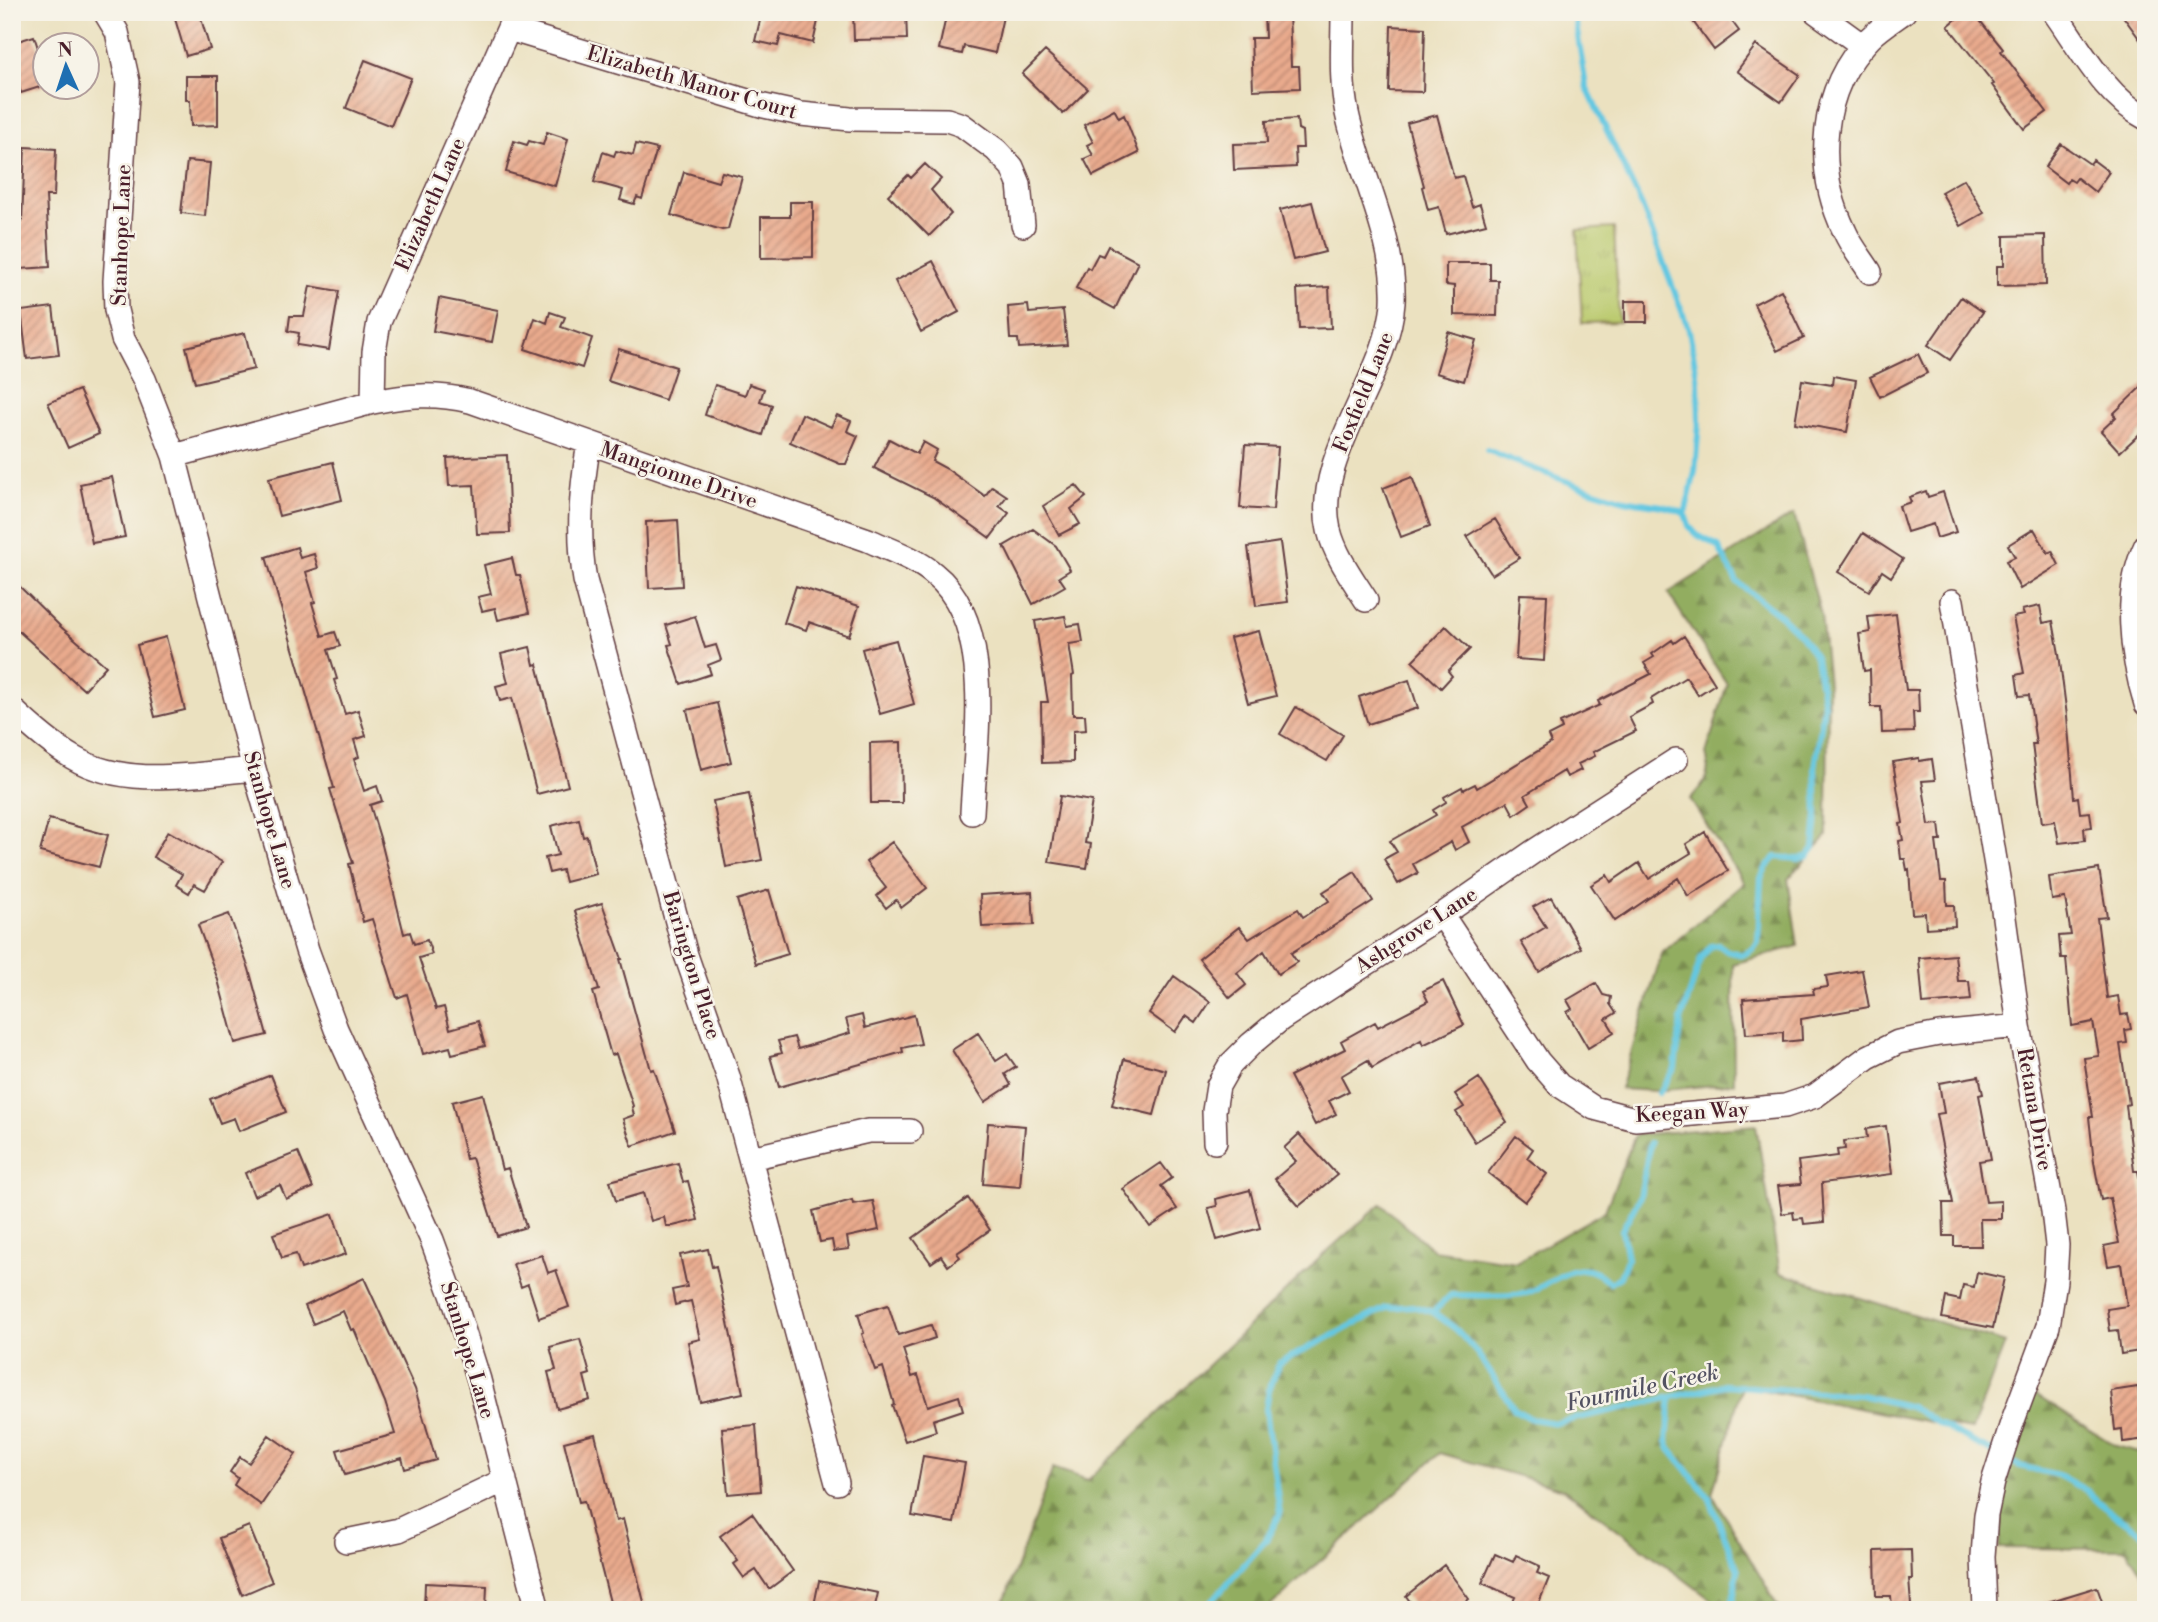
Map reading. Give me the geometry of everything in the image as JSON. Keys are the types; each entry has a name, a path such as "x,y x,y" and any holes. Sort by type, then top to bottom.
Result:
{"street":[{"name":"Stanhope Lane","path":"105,12 117,32 128,82 115,281 116,310 123,339 155,402 174,456 254,769 307,950 336,1029 432,1240 454,1300 479,1380 538,1610"},
{"name":"Foxfield Lane","path":"1343,12 1343,74 1347,113 1386,242 1391,266 1393,301 1390,326 1337,458 1327,499 1329,531 1339,555 1366,600"},
{"path":"1816,12 1863,46"},
{"path":"1870,272 1845,233 1834,204 1825,154 1826,134 1836,91 1846,69 1872,36 1905,12"},
{"path":"2054,12 2110,89 2131,109 2146,118"},
{"name":"Elizabeth Manor Court","path":"513,20 764,106 801,114 850,119 947,120 962,125 996,150 1012,167 1018,184 1023,225"},
{"name":"Elizabeth Lane","path":"373,402 374,352 379,322 513,20"},
{"name":"Mangionne Drive","path":"174,456 373,402 442,395 470,401 868,540 919,564 942,581 968,621 976,661 978,694 972,813"},
{"name":"Barington Place","path":"589,443 579,523 585,580 686,955 728,1076 838,1483"},
{"path":"2146,545 2137,569 2132,634 2133,657 2146,704"},
{"name":"Retana Drive","path":"1952,601 2057,1245 2048,1326 2012,1423 1993,1482 1986,1515 1983,1556 1985,1610"},
{"path":"12,709 72,757 110,772 133,776 254,769"},
{"name":"Ashgrove Lane","path":"1215,1142 1214,1111 1218,1086 1230,1065 1282,1019 1676,760"},
{"name":"Keegan Way","path":"1442,915 1538,1061 1559,1086 1594,1108 1635,1119 1785,1106 1815,1096 1868,1057 1898,1042 1940,1034 2020,1026"},
{"path":"751,1158 868,1131 910,1131"},
{"path":"346,1541 399,1530 505,1480"}],"green space":[{"path":"1614,228 1619,322 1582,323 1577,230"},
{"path":"1794,514 1821,615 1828,685 1827,836 1788,879 1798,946 1733,964 1734,1083 1655,1091 1620,1089 1662,953 1744,883 1690,799 1703,783 1707,773 1706,754 1727,684 1668,593"},
{"path":"1756,1125 1780,1273 2005,1343 1972,1430 1742,1386 1712,1494 1780,1610 1725,1610 1564,1489 1440,1453 1266,1610 1001,1610 1053,1468 1088,1480 1324,1254 1381,1204 1433,1250 1516,1262 1605,1211 1635,1135"},
{"path":"2034,1394 2116,1446 2146,1454 2146,1580 2126,1549 1999,1548 2003,1494 2014,1445"}],"building":[{"path":"173,12 199,12 210,49 186,56"},
{"path":"762,12 820,12 813,43 781,35 778,46 755,41"},
{"path":"853,12 906,12 907,39 854,40"},
{"path":"947,12 1004,12 995,53 964,46 962,54 939,49"},
{"path":"1264,12 1289,12 1291,66 1299,66 1300,88 1253,90 1251,38 1265,38"},
{"path":"1686,12 1725,12 1739,31 1714,50"},
{"path":"1965,12 1973,12 2003,49 2001,51 2047,112 2024,129 1992,85 1994,84 1948,26"},
{"path":"2120,12 2146,12 2146,48"},
{"path":"1391,26 1425,28 1423,92 1389,91"},
{"path":"32,37 32,89 21,93 12,64 12,43"},
{"path":"1756,45 1800,75 1781,102 1737,71"},
{"path":"1045,51 1088,89 1063,114 1022,74"},
{"path":"365,60 411,78 391,126 346,108"},
{"path":"186,76 218,76 218,125 191,126 190,100 186,100"},
{"path":"1114,109 1119,118 1124,115 1139,153 1093,176 1084,159 1093,155 1087,145 1093,142 1084,125"},
{"path":"1437,115 1454,178 1463,176 1472,207 1480,204 1486,224 1446,234 1439,207 1428,210 1407,123"},
{"path":"1297,119 1298,129 1302,131 1303,148 1295,148 1296,167 1234,170 1233,144 1267,143 1266,121"},
{"path":"547,132 568,139 555,186 506,172 514,141 527,145 529,141 543,145"},
{"path":"636,144 657,149 642,199 637,197 634,204 620,200 623,190 594,182 603,152 614,156 616,151 633,155"},
{"path":"2061,144 2090,164 2093,160 2109,172 2095,192 2077,178 2074,182 2069,179 2066,183 2045,167"},
{"path":"25,147 56,149 54,196 46,196 50,267 20,269 18,223 22,222"},
{"path":"187,161 210,163 205,216 181,213"},
{"path":"925,164 941,179 931,190 951,214 929,236 888,195 908,175 911,178"},
{"path":"684,172 718,182 722,172 742,177 728,229 722,230 671,215"},
{"path":"1964,179 1984,213 1961,226 1941,192"},
{"path":"790,202 813,202 813,257 761,258 761,217 790,217"},
{"path":"1312,202 1325,252 1293,260 1280,210"},
{"path":"2045,235 2046,285 1997,286 1997,266 2004,266 2004,236"},
{"path":"1108,246 1138,262 1115,309 1076,288 1087,267 1090,269 1098,254 1103,256"},
{"path":"933,261 959,312 921,332 895,281"},
{"path":"1446,263 1490,263 1490,280 1498,280 1497,316 1454,315 1454,286 1446,285"},
{"path":"310,286 339,291 329,350 297,345 299,333 288,331 290,316 304,316"},
{"path":"1329,287 1331,328 1299,329 1297,289"},
{"path":"1781,290 1804,338 1777,351 1754,304"},
{"path":"1961,297 1983,312 1950,360 1928,345"},
{"path":"439,298 498,310 492,342 433,331"},
{"path":"1625,301 1647,301 1647,322 1625,322"},
{"path":"1028,305 1029,313 1063,310 1067,345 1019,348 1018,339 1010,339 1008,307"},
{"path":"53,307 59,355 27,359 21,311"},
{"path":"550,312 565,317 561,327 592,338 582,368 525,349 535,318 547,323"},
{"path":"1448,332 1476,340 1464,381 1436,373"},
{"path":"245,333 254,369 195,383 186,347"},
{"path":"619,349 676,367 665,400 608,381"},
{"path":"1918,354 1927,373 1880,397 1870,377"},
{"path":"1833,376 1856,380 1847,432 1795,423 1802,380 1832,385"},
{"path":"2146,382 2146,428 2120,452 2101,431 2116,417 2113,414"},
{"path":"749,384 764,389 760,401 772,405 763,435 705,415 715,385 745,395"},
{"path":"79,390 99,434 68,448 48,403"},
{"path":"802,414 831,427 837,415 851,421 847,431 858,436 846,464 840,464 790,442"},
{"path":"889,439 917,454 923,442 937,450 932,461 985,496 992,486 1007,496 999,506 1009,513 990,538 933,497 874,468"},
{"path":"1245,445 1278,447 1273,510 1240,508"},
{"path":"507,455 510,533 477,534 474,485 449,486 447,458"},
{"path":"333,462 342,500 279,516 269,478"},
{"path":"112,477 125,537 92,543 80,484"},
{"path":"1412,477 1430,526 1401,537 1383,488"},
{"path":"1076,485 1086,497 1071,509 1080,524 1059,535 1043,506"},
{"path":"1926,491 1928,497 1943,492 1956,532 1937,538 1933,524 1907,532 1899,506 1911,502 1909,497"},
{"path":"1495,519 1519,558 1492,575 1467,536"},
{"path":"678,520 682,586 649,588 646,522"},
{"path":"1033,529 1056,546 1070,570 1059,577 1065,586 1033,604 1004,546"},
{"path":"2034,529 2048,553 2052,551 2059,565 2020,589 2006,561 2015,557 2008,545"},
{"path":"1863,533 1903,559 1891,577 1882,571 1869,591 1838,572"},
{"path":"1280,542 1288,602 1256,606 1248,547"},
{"path":"297,547 300,558 314,554 318,568 306,572 315,602 312,603 322,636 335,632 340,646 328,650 337,679 334,680 345,714 358,710 366,736 354,740 359,757 354,759 364,791 377,786 382,801 370,805 404,934 410,932 414,944 427,940 432,954 419,958 436,1009 444,1007 450,1029 478,1021 485,1046 452,1054 450,1047 423,1054 407,994 397,998 372,919 363,922 349,864 353,863 330,789 334,788 266,557"},
{"path":"512,558 516,575 520,575 529,613 498,620 495,608 482,611 478,597 491,594 484,565"},
{"path":"12,579 106,666 84,690 12,625"},
{"path":"796,586 859,606 849,636 809,622 806,630 784,623"},
{"path":"1520,594 1547,595 1544,661 1516,659"},
{"path":"2040,606 2043,623 2053,621 2059,654 2074,798 2078,797 2080,813 2090,812 2092,827 2084,828 2085,840 2059,843 2055,821 2042,823 2029,695 2019,696 2016,675 2024,673 2013,617 2024,615 2022,610"},
{"path":"1896,614 1906,690 1918,690 1919,712 1913,712 1914,732 1882,733 1881,707 1871,707 1870,670 1864,671 1859,634 1870,632 1868,617"},
{"path":"695,616 705,648 716,645 721,660 708,665 711,674 681,684 668,645 672,644 666,625"},
{"path":"1065,616 1067,626 1080,624 1083,642 1069,644 1074,675 1073,715 1085,715 1086,730 1073,731 1073,762 1042,763 1041,702 1048,702 1035,621"},
{"path":"1446,626 1470,649 1448,671 1452,676 1441,688 1412,661"},
{"path":"1259,631 1276,696 1248,703 1230,638"},
{"path":"1684,636 1715,684 1698,695 1686,677 1651,699 1653,704 1629,717 1636,731 1593,752 1595,756 1578,764 1581,770 1567,777 1564,771 1525,795 1530,804 1514,815 1507,802 1462,827 1469,842 1455,850 1451,842 1413,864 1418,873 1398,884 1384,859 1397,852 1390,841 1436,815 1433,810 1446,802 1444,797 1462,787 1463,790 1475,784 1477,788 1551,743 1548,736 1562,729 1560,723 1600,705 1598,701 1651,674 1644,663 1672,640 1674,643"},
{"path":"166,637 185,710 155,717 137,645"},
{"path":"896,640 914,704 880,714 862,649"},
{"path":"530,647 534,665 537,664 568,786 537,794 512,698 500,701 496,686 508,683 501,654"},
{"path":"1409,680 1418,708 1368,724 1359,697"},
{"path":"717,703 731,762 701,770 687,710"},
{"path":"1296,707 1343,735 1327,761 1280,734"},
{"path":"901,742 902,803 871,803 870,743"},
{"path":"1919,758 1919,761 1932,759 1935,780 1922,781 1929,825 1939,824 1941,841 1936,841 1941,881 1946,881 1947,905 1954,905 1955,926 1926,928 1925,913 1912,914 1909,869 1907,870 1905,859 1901,859 1899,841 1903,840 1900,824 1903,823 1893,762"},
{"path":"749,794 762,860 726,867 713,801"},
{"path":"1060,796 1092,801 1085,843 1091,844 1087,868 1049,862"},
{"path":"49,819 108,835 99,867 40,852"},
{"path":"579,819 583,837 587,836 596,874 565,882 562,870 549,873 545,858 558,855 551,826"},
{"path":"168,831 222,862 205,890 194,884 189,893 176,885 182,874 153,857"},
{"path":"1705,832 1728,871 1688,896 1678,878 1615,921 1591,885 1607,875 1611,882 1639,863 1649,879 1691,853 1686,844"},
{"path":"892,842 927,888 901,908 896,900 886,908 877,896 886,888 866,862"},
{"path":"2099,869 2107,917 2097,918 2107,998 2118,996 2121,1015 2128,1014 2131,1029 2125,1030 2127,1043 2120,1044 2129,1104 2126,1105 2134,1171 2138,1171 2146,1211 2146,1350 2121,1354 2118,1330 2110,1331 2107,1309 2127,1306 2121,1264 2108,1266 2104,1246 2119,1243 2110,1198 2101,1200 2094,1162 2089,1117 2093,1117 2084,1058 2099,1056 2093,1022 2072,1026 2066,958 2061,958 2059,936 2071,935 2065,898 2052,900 2049,877"},
{"path":"1355,872 1373,901 1291,953 1297,962 1278,974 1264,951 1237,973 1246,985 1230,998 1199,959 1239,927 1249,939 1298,909 1303,917 1329,901 1323,892"},
{"path":"769,890 788,954 756,964 737,900"},
{"path":"1032,892 1034,925 982,927 980,895"},
{"path":"1551,897 1581,948 1539,972 1521,942 1546,927 1533,907"},
{"path":"602,903 622,959 651,1070 654,1069 675,1131 632,1146 623,1119 634,1115 633,1106 616,1054 611,1055 593,992 599,990 575,911"},
{"path":"229,914 249,969 267,1035 235,1043 218,980 198,925"},
{"path":"1955,955 1958,981 1969,981 1971,1000 1923,1004 1919,958"},
{"path":"1862,970 1869,1007 1801,1019 1802,1040 1783,1042 1783,1032 1746,1034 1743,999 1814,994 1813,989 1828,987 1826,976"},
{"path":"1174,976 1210,1002 1196,1023 1186,1016 1175,1032 1149,1013"},
{"path":"1443,981 1464,1025 1423,1045 1421,1040 1372,1068 1368,1060 1341,1076 1349,1091 1329,1101 1336,1114 1315,1125 1290,1076 1345,1049 1341,1041 1375,1022 1378,1027 1428,1001 1423,991"},
{"path":"1596,983 1603,995 1611,997 1610,1004 1616,1013 1606,1019 1614,1032 1588,1048 1567,1012 1572,1009 1567,1000"},
{"path":"862,1015 865,1028 914,1015 921,1044 902,1048 903,1052 779,1087 770,1056 782,1053 778,1041 794,1037 798,1049 850,1033 846,1019"},
{"path":"978,1033 996,1061 1007,1054 1016,1067 1005,1074 1011,1085 985,1102 952,1050"},
{"path":"1124,1059 1166,1070 1154,1115 1112,1105"},
{"path":"271,1075 286,1112 239,1131 234,1118 220,1123 210,1099"},
{"path":"1979,1076 1983,1094 1979,1095 1991,1159 1979,1161 1986,1202 2001,1201 2001,1219 1980,1219 1981,1246 1954,1246 1954,1236 1944,1236 1943,1203 1953,1203 1936,1114 1944,1113 1939,1083"},
{"path":"1479,1078 1507,1122 1475,1142 1456,1112 1464,1107 1455,1094"},
{"path":"483,1094 502,1170 508,1168 526,1227 497,1236 472,1158 466,1159 452,1102"},
{"path":"988,1123 1025,1126 1020,1187 983,1184"},
{"path":"1886,1126 1892,1174 1822,1183 1824,1222 1804,1224 1803,1218 1794,1219 1793,1212 1782,1214 1778,1186 1801,1184 1798,1161 1838,1156 1837,1150 1845,1149 1844,1141 1867,1138 1866,1129"},
{"path":"1299,1134 1337,1175 1299,1206 1275,1179 1296,1161 1284,1148"},
{"path":"1516,1136 1533,1149 1527,1158 1547,1174 1525,1202 1488,1173"},
{"path":"298,1152 313,1188 286,1199 280,1185 254,1196 245,1173"},
{"path":"678,1163 683,1182 688,1181 698,1220 673,1226 666,1226 664,1217 651,1221 643,1193 616,1201 610,1181"},
{"path":"1161,1163 1172,1178 1161,1186 1177,1209 1150,1227 1123,1189"},
{"path":"1250,1190 1260,1228 1217,1240 1208,1208 1217,1206 1216,1199"},
{"path":"968,1198 990,1230 957,1253 960,1257 948,1266 941,1256 931,1263 913,1238"},
{"path":"852,1200 853,1204 873,1201 879,1230 847,1237 849,1249 834,1251 832,1240 820,1242 813,1211"},
{"path":"333,1214 346,1254 301,1269 296,1254 282,1258 273,1234"},
{"path":"708,1249 712,1267 716,1266 743,1393 700,1402 688,1342 700,1339 691,1301 675,1305 672,1290 687,1287 680,1255"},
{"path":"542,1255 548,1273 556,1270 569,1307 539,1318 528,1284 521,1287 513,1264"},
{"path":"1977,1272 2004,1278 1993,1328 1942,1318 1946,1297 1960,1300 1963,1285 1974,1287"},
{"path":"364,1278 415,1389 436,1460 405,1469 402,1458 345,1475 337,1450 395,1434 385,1402 354,1329 351,1330 343,1311 313,1324 305,1306"},
{"path":"888,1305 898,1335 931,1325 935,1338 903,1349 912,1377 918,1375 928,1406 959,1396 963,1410 933,1420 936,1431 905,1441 892,1405 894,1404 883,1367 875,1370 858,1314"},
{"path":"580,1339 590,1374 584,1376 590,1400 557,1409 548,1372 556,1370 550,1347"},
{"path":"2138,1387 2140,1404 2146,1403 2146,1439 2123,1442 2122,1429 2115,1430 2111,1391"},
{"path":"756,1425 761,1491 728,1494 722,1428"},
{"path":"595,1434 616,1521 623,1519 646,1610 612,1610 584,1501 579,1502 564,1442"},
{"path":"269,1435 296,1454 261,1505 234,1485 238,1478 230,1472 240,1457 249,1463"},
{"path":"923,1456 965,1463 954,1523 912,1516"},
{"path":"752,1513 793,1571 769,1589 756,1570 744,1578 734,1564 738,1561 720,1536"},
{"path":"249,1526 272,1582 242,1595 219,1538"},
{"path":"1911,1550 1911,1605 1892,1605 1891,1596 1876,1596 1875,1551"},
{"path":"1495,1554 1513,1562 1516,1555 1540,1566 1537,1573 1549,1578 1536,1610 1510,1610 1515,1597 1482,1583"},
{"path":"1444,1565 1469,1599 1455,1610 1416,1610 1406,1596"},
{"path":"819,1581 878,1593 874,1610 813,1610"},
{"path":"425,1583 487,1586 486,1610 424,1610"},
{"path":"2097,1587 2105,1610 2036,1610 2035,1606"}],"waterway":[{"path":"1574,12 1586,86 1642,206 1689,330 1698,382 1699,422 1695,472 1685,514 1689,526 1697,535 1718,546 1737,582 1782,617 1802,637 1816,658 1824,704 1815,768 1817,814 1814,848 1808,856 1799,859 1776,857 1766,868 1761,878 1758,942 1754,948 1743,955 1727,951 1719,945 1711,946 1701,958 1681,1021 1675,1068 1659,1093"},
{"path":"1487,450 1604,494 1670,508 1685,514"},
{"path":"1433,1312 1451,1295 1527,1293 1568,1272 1578,1270 1599,1274 1610,1283 1620,1277 1627,1259 1622,1230 1640,1197 1650,1143"},
{"name":"Fourmile Creek","path":"1204,1610 1266,1540 1280,1514 1266,1409 1269,1390 1279,1363 1386,1308 1412,1306 1433,1312 1456,1329 1477,1353 1515,1410 1532,1419 1556,1423 1725,1385 1861,1395 1911,1407 1997,1454"},
{"path":"1671,1397 1667,1441 1670,1449 1709,1497 1738,1570 1731,1610"},
{"name":"Fourmile Creek","path":"2006,1459 2020,1466 2058,1475 2087,1491 2104,1507 2146,1536"}]}
